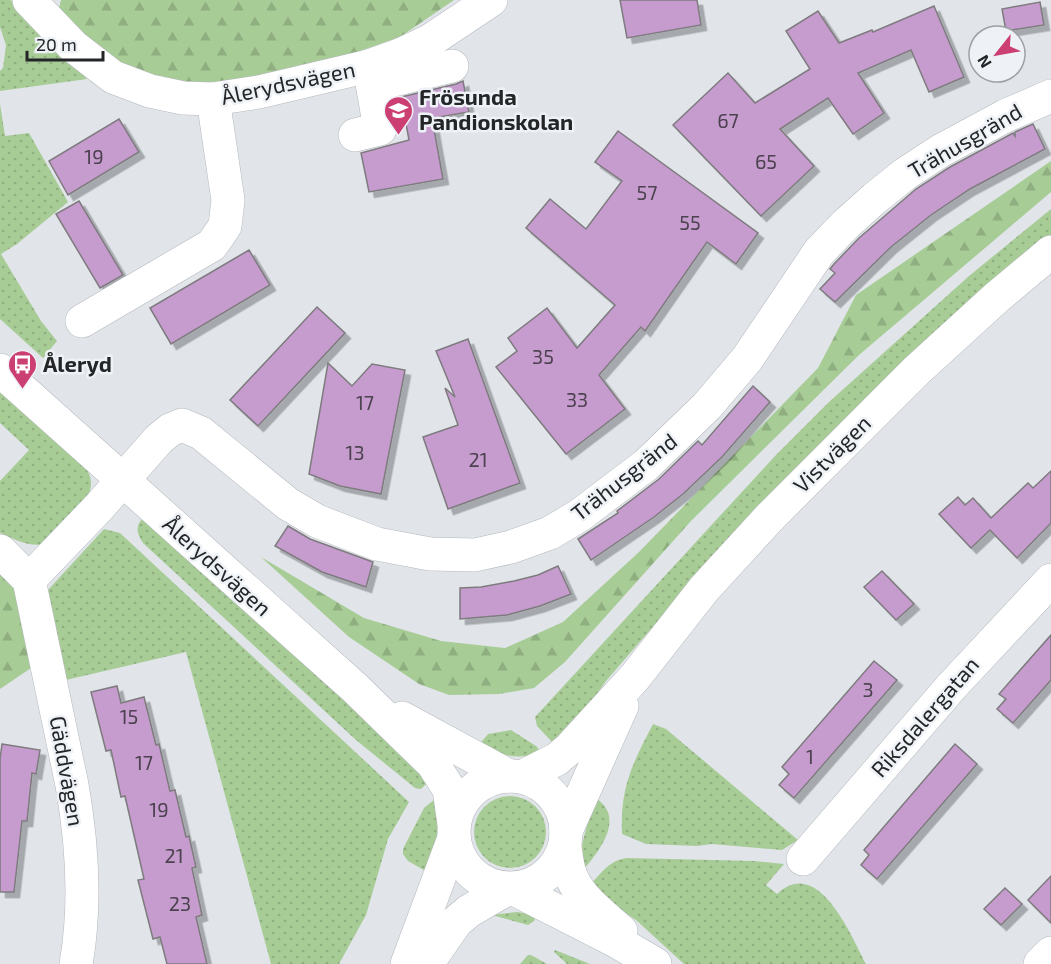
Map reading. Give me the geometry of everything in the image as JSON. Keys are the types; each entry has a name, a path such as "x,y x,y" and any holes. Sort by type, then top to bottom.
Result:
{"street":[{"name":"Ålerydsvägen","path":"29,0 73,45 113,77 150,91 183,98 213,99 371,75 402,54 431,40 491,0"},
{"path":"355,135 380,129 371,75 452,66"},
{"name":"Trähusgränd","path":"123,481 159,439 170,430 182,426 201,433 288,504 317,521 377,544 430,554 475,555 511,547 550,533 580,515 646,465 707,406 747,359 819,252 875,198 905,174 940,151 1005,116 1051,96"},
{"path":"82,321 212,245 225,226 228,200 213,99"},
{"name":"Vistvägen","path":"515,776 557,759 570,748 635,676 704,589 769,518 916,371 1051,252"},
{"name":"Ålerydsvägen","path":"0,370 355,688 433,764 449,789 454,831"},
{"path":"0,551 29,580 123,481"},
{"name":"Gäddvägen","path":"29,580 77,818 81,868 80,923 76,964"},
{"name":"Riksdalergatan","path":"803,859 951,687 1051,580"},
{"name":"Vistvägen","path":"565,839 635,676"},
{"name":"Ålerydsvägen","path":"355,688 454,747 515,776"},
{"path":"407,964 454,831 460,805 473,790 489,780 515,776 539,784 553,796 563,812 569,872 588,901 657,964"},
{"path":"454,831 458,854 466,868 477,879 492,886 511,889 657,964"},
{"path":"427,964 456,922 469,911 511,889 531,885 546,876 558,863 565,839"},
{"path":"1040,964 1051,953"}],"green space":[{"path":"0,0 10,0 28,12 51,35 87,79 0,91 0,71 3,68 6,45 0,27"},
{"path":"61,0 454,0 400,37 325,63 214,85 139,76 99,56 58,12"},
{"path":"0,104 5,136 29,133 68,202 17,244 1,254 41,321 57,341 43,358 0,319"},
{"path":"1051,161 1051,192 859,355 691,521 565,662 534,688 499,694 449,695 419,684 349,637 261,557 364,618 441,641 505,648 563,622 639,552 818,368 856,295"},
{"path":"1051,209 1051,235 995,281 707,564 606,681 565,739 555,745 537,726 535,717 775,456 829,402 969,276"},
{"path":"0,392 87,470 91,480 86,500 79,510 46,544 28,544 0,533 0,481 29,450 0,423"},
{"path":"142,519 424,769 431,779 421,789 415,788 356,740 143,543 138,531 138,525"},
{"path":"104,529 120,533 409,802 388,839 366,915 339,964 271,964 186,652 66,680 47,591"},
{"path":"0,565 14,582 34,666 0,689"},
{"path":"653,724 666,729 798,840 782,850 712,844 697,846 646,844 622,834 625,789"},
{"path":"511,730 536,746 542,753 510,756 479,745 488,734"},
{"path":"440,795 438,843 429,873 408,861 403,854 403,849 424,808"},
{"path":"517,796 536,806 544,818 546,832 544,846 536,858 524,866 503,868 484,858 476,846 474,825 484,806 496,798"},
{"path":"594,797 608,813 609,823 603,842 584,869 582,845"},
{"path":"627,858 754,861 784,864 766,885 777,894 792,885 806,884 819,891 842,919 866,964 684,964 636,920 614,905 591,884 611,864"},
{"path":"517,912 537,915 528,925 492,915"},
{"path":"555,950 590,964 567,964 554,952"},
{"path":"528,955 531,955 547,964 520,964"}],"building":[{"path":"620,0 697,0 701,25 627,38"},
{"path":"1040,2 1044,25 1027,28 1027,24 1005,24 1002,9"},
{"path":"934,6 964,77 929,92 911,50 858,73 884,113 853,134 828,98 780,129 814,166 761,216 673,125 728,73 755,103 810,69 786,31 818,11 839,43 872,30 873,32"},
{"path":"463,81 469,112 432,118 443,179 369,192 361,153 409,140 401,97"},
{"path":"119,119 139,152 68,195 49,161"},
{"path":"1033,124 1045,149 970,189 931,215 891,247 835,302 820,289 835,273 830,269 834,264 859,238 916,189 950,167 1013,133 1015,136 1015,132"},
{"path":"618,131 758,233 736,264 707,242 645,331 641,327 599,375 625,409 566,454 496,367 517,351 508,338 547,308 577,348 615,305 526,228 550,199 586,229 622,181 595,162"},
{"path":"79,201 123,275 100,288 56,214"},
{"path":"249,250 270,285 171,344 150,308"},
{"path":"317,307 345,333 258,426 230,400"},
{"path":"468,339 520,483 448,509 423,437 458,425 445,388 455,397 436,351"},
{"path":"328,363 352,386 372,364 405,370 381,494 340,486 309,474"},
{"path":"753,386 770,402 722,457 683,494 654,517 591,560 578,539 618,513 617,511 659,479 698,441 702,445"},
{"path":"1051,471 1051,523 1017,558 990,530 971,548 939,514 958,497 965,505 973,498 991,518 1028,483 1033,488"},
{"path":"288,526 310,539 373,562 366,587 322,572 275,546"},
{"path":"558,566 571,594 507,615 460,619 460,588 514,581 538,575"},
{"path":"882,571 914,604 896,620 864,587"},
{"path":"1051,635 1051,680 1013,723 997,709 1006,699 999,694"},
{"path":"874,661 897,680 794,798 779,785 789,774 782,767"},
{"path":"117,686 121,703 144,697 156,745 159,744 170,791 175,790 196,867 192,868 202,915 196,917 207,964 167,964 160,937 153,939 138,880 144,879 125,796 121,797 111,750 106,751 91,692"},
{"path":"2,744 40,750 36,774 32,773 27,821 22,821 14,892 0,892"},
{"path":"955,744 977,764 877,879 861,865 869,855 864,850"},
{"path":"1051,876 1051,923 1028,900"},
{"path":"1005,888 1022,904 1001,925 984,909"}],"place":[{"name":"Frösunda Pandionskolan","path":"398,136"},
{"name":"Åleryd","path":"22,390"}]}
